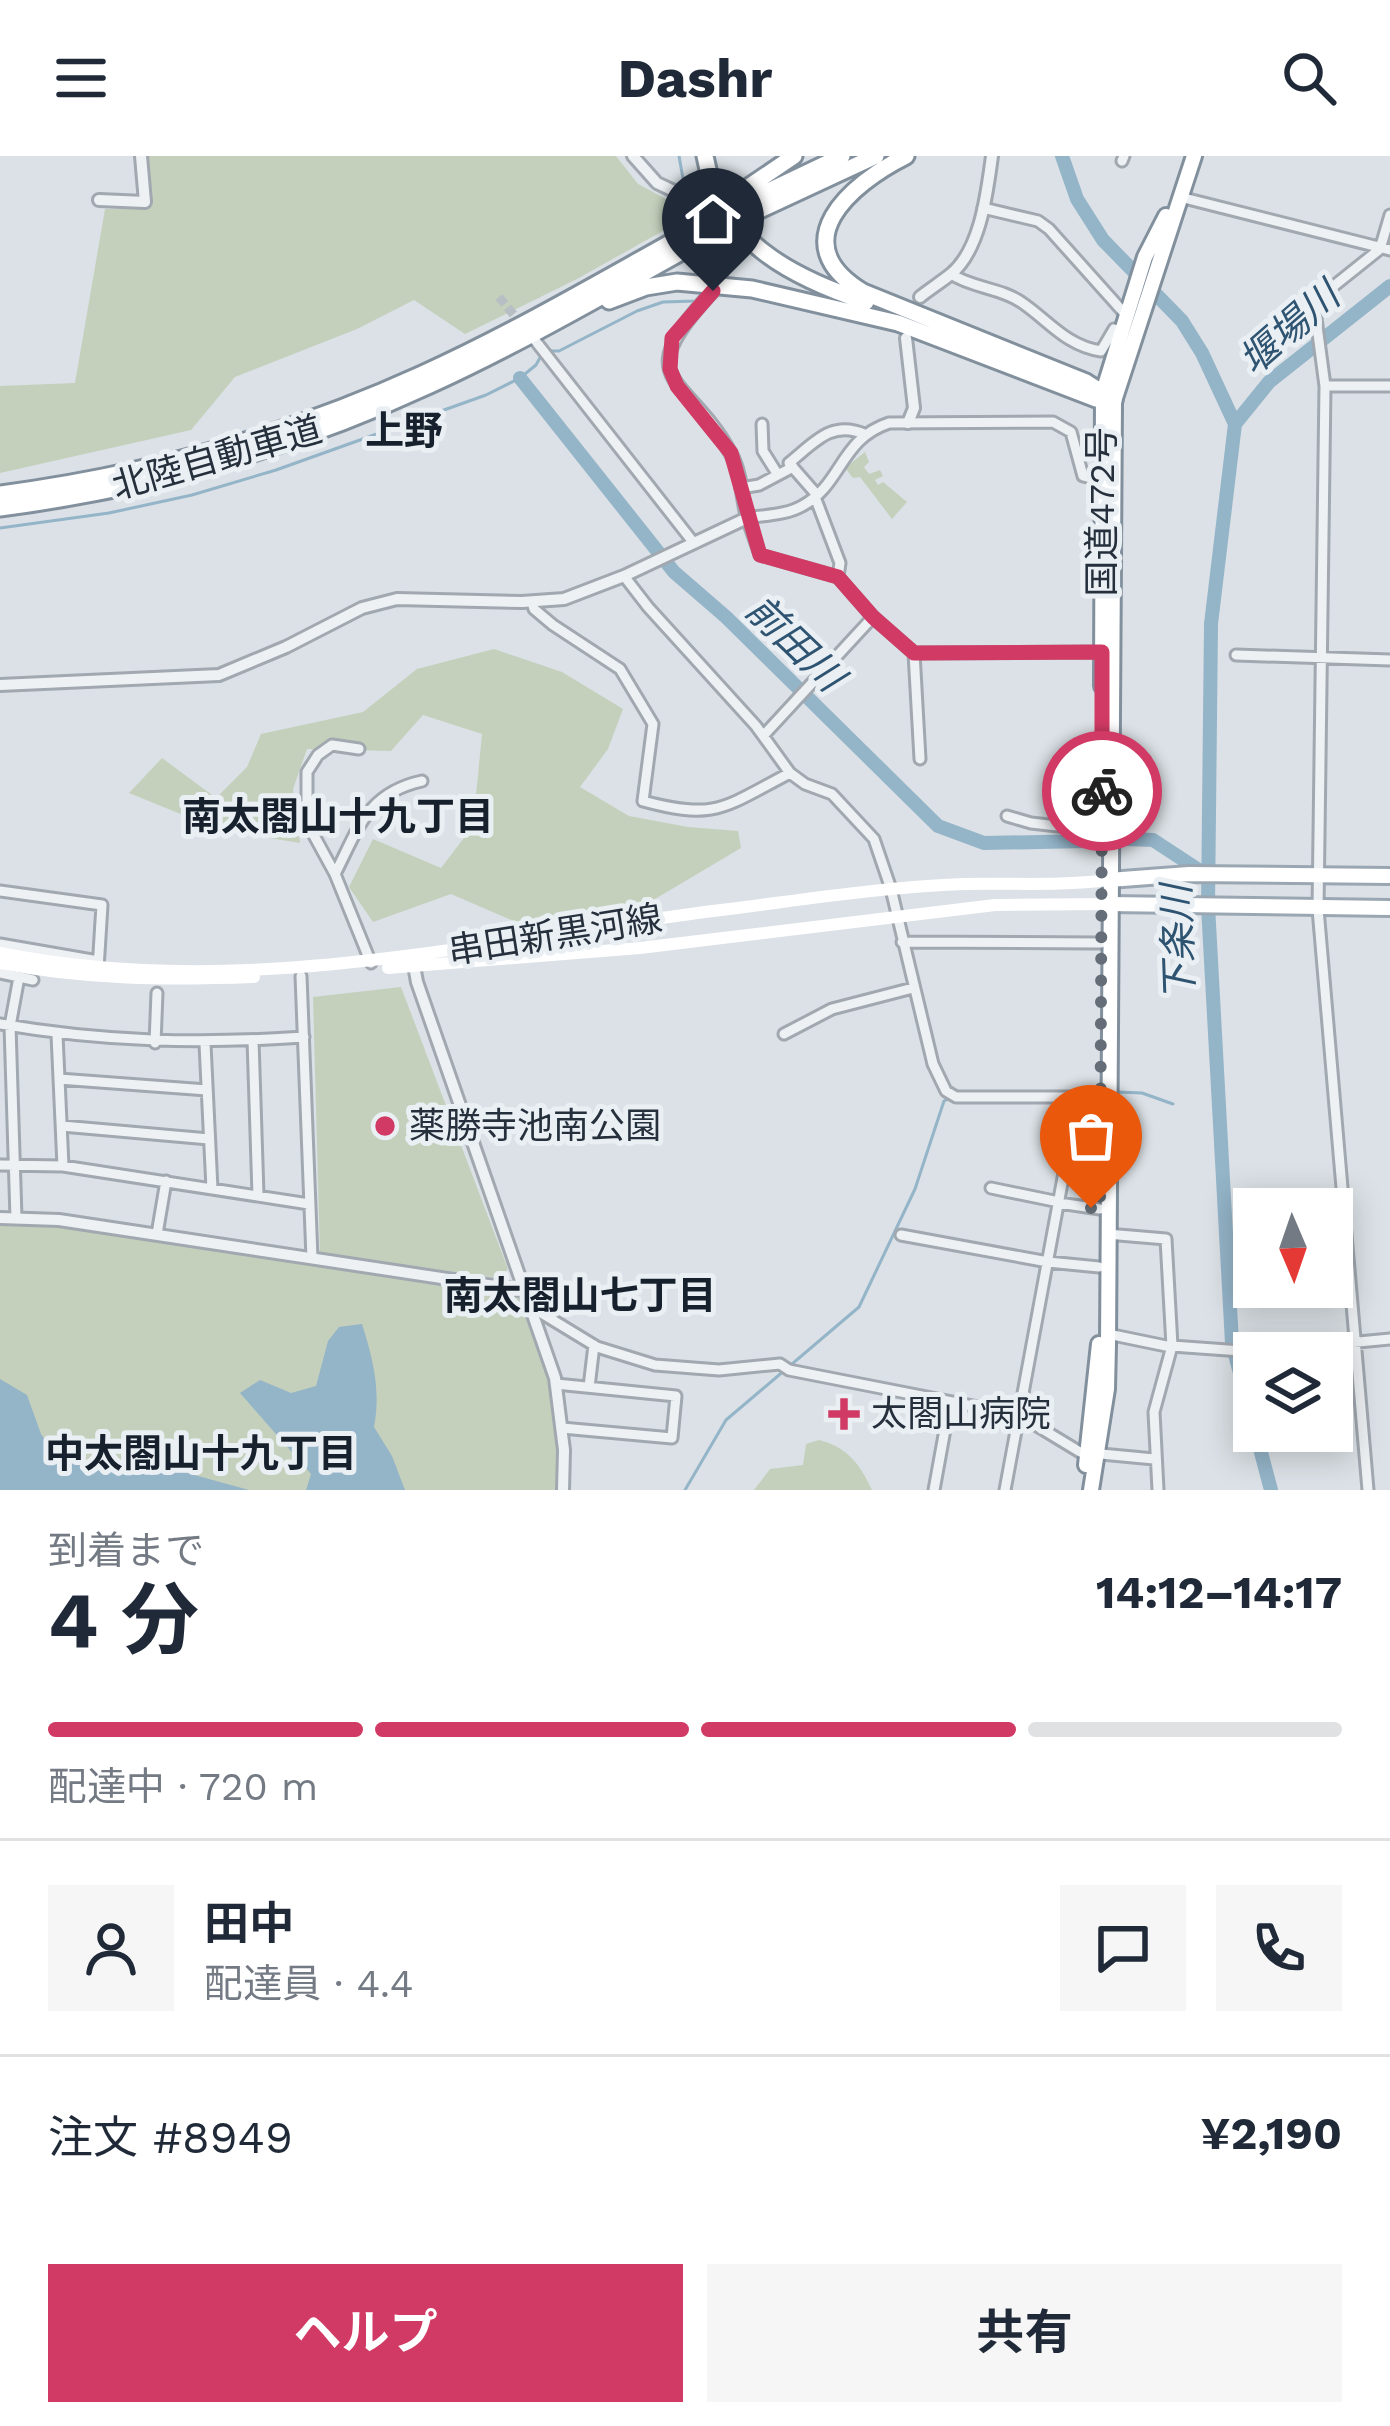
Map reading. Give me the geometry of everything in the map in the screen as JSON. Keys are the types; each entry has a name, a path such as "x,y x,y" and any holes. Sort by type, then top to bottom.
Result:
{"highway":[{"path":"695,156 710,204 751,256 796,285 902,331"},
{"path":"705,156 724,208 741,233 767,257 814,283 927,319"},
{"path":"741,205 794,156"},
{"path":"699,230 842,156"},
{"path":"741,205 876,156"},
{"path":"906,156 859,184 839,204 829,224 827,246 834,267 850,284 1107,398"},
{"name":"北陸自動車道","path":"0,494 157,465 332,412 468,352 699,230"},
{"name":"北陸自動車道","path":"0,508 115,489 210,466 323,429 427,387 699,230"},
{"path":"427,387 608,301 662,284 726,284 902,331 1107,398"}],"main road":[{"name":"国道472号","path":"1091,1490 1104,1097 1107,398 1120,332 1156,271 1194,156"},
{"name":"国道472号","path":"1107,398 1145,257 1180,197"},
{"name":"国道472号","path":"1105,880 1102,652 1108,481"},
{"path":"1105,880 1189,874 1390,875"},
{"name":"串田新黒河線","path":"0,963 158,980 301,976 653,919 891,890 1105,880"},
{"name":"国道472号","path":"1082,1490 1107,1389 1101,943 1105,904"},
{"path":"1105,904 1390,908"},
{"name":"串田新黒河線","path":"0,953 180,970 371,963 640,947 995,905 1105,904"}],"street":[{"path":"99,200 145,202 141,156"},
{"path":"633,156 657,183 699,203"},
{"path":"920,297 951,274 964,257 983,208 992,156"},
{"path":"1180,197 1385,250"},
{"path":"983,208 1038,221 1132,311"},
{"path":"1351,1332 1318,909 1324,386 1315,310 1324,293 1385,250 1390,214"},
{"path":"721,275 723,244"},
{"path":"951,274 1021,301 1064,337 1090,349 1101,351 1114,329 1120,332"},
{"path":"713,291 672,338 670,369 677,386 731,453 760,555 838,577 914,653 1102,652"},
{"path":"902,331 914,408 908,423"},
{"path":"534,339 693,542"},
{"path":"1324,386 1390,386"},
{"path":"0,685 218,675 379,602 397,599 532,602 564,598 624,576 747,518 786,512 816,496 853,443 889,423 1061,424 1073,436 1083,476 1108,481"},
{"path":"762,424 763,451 778,475"},
{"path":"838,577 840,563 816,496 789,463 831,429 864,434"},
{"path":"740,488 793,467"},
{"path":"624,576 764,735 790,773 832,794 874,839 937,1078 951,1095 1104,1097"},
{"path":"532,602 553,625 620,669 653,724 643,801 695,814 718,810 790,773"},
{"path":"764,735 873,617"},
{"path":"914,653 920,759"},
{"path":"1236,655 1390,660"},
{"path":"359,749 332,745 318,754 307,772 310,830 335,874 371,963"},
{"path":"335,874 369,808 397,789 422,781"},
{"path":"1007,817 1102,831"},
{"path":"0,891 102,905 98,965 0,944"},
{"path":"902,942 1101,943"},
{"path":"414,961 417,982 556,1384 563,1490"},
{"path":"0,974 33,980"},
{"path":"301,976 312,1258"},
{"path":"16,1218 5,1025 19,977"},
{"path":"784,1034 832,1009 914,988"},
{"path":"155,1042 157,993"},
{"path":"5,1025 57,1035 206,1044 304,1036"},
{"path":"57,1035 63,1166"},
{"path":"253,1040 258,1195"},
{"path":"206,1044 212,1189"},
{"path":"58,1079 207,1090"},
{"path":"1005,1490 1078,1097"},
{"path":"62,1126 209,1139"},
{"path":"0,1165 63,1166 309,1204"},
{"path":"157,1234 166,1181"},
{"path":"991,1188 1100,1209"},
{"path":"0,1218 157,1234 527,1291"},
{"path":"1107,1234 1166,1239 1172,1347 1154,1412 1158,1490"},
{"path":"901,1235 1099,1267"},
{"path":"533,1308 594,1345 655,1365 719,1370 780,1364 790,1370 1019,1414 1092,1453 1154,1459"},
{"path":"1108,1334 1172,1347 1233,1352"},
{"path":"1353,1343 1390,1339"},
{"path":"589,1387 594,1345"},
{"path":"1353,1352 1368,1490"},
{"path":"556,1384 676,1396 672,1438 562,1428"},
{"path":"934,1490 950,1402"}],"green space":[{"path":"147,156 616,156 638,184 681,207 677,223 465,334 414,300 357,329 235,377 191,430 0,473 0,386 75,383 105,209 149,209"},
{"path":"865,452 869,462 864,467 869,474 880,470 883,476 875,480 878,485 883,482 907,502 892,519 860,477 853,478 845,468"},
{"path":"494,649 562,672 623,709 608,749 580,787 629,816 738,831 741,848 650,902 516,922 451,894 373,922 349,887 373,839 441,868 473,826 482,734 423,715 391,751 307,749 293,789 300,843 220,830 129,793 162,758 216,798 247,767 261,734 363,712 417,669"},
{"name":"薬勝寺池南公園","path":"401,987 508,1269 500,1278 320,1254 313,997"},
{"path":"0,1217 526,1291 560,1411 561,1490 0,1490"},
{"path":"819,1440 852,1458 872,1490 754,1490 770,1469 803,1465 806,1444"}],"water":[{"path":"362,1324 375,1375 374,1427 405,1490 306,1490 311,1474 240,1393 260,1380 291,1393 316,1386 328,1341 339,1327"},
{"path":"0,1379 27,1395 41,1434 60,1460 123,1463 142,1448 158,1465 249,1490 0,1490"}],"waterway":[{"path":"679,156 685,190"},
{"name":"下条川","path":"1062,156 1077,199 1103,240 1182,321 1235,424 1211,624 1208,906 1232,1343 1271,1490"},
{"path":"687,199 697,223"},
{"path":"709,241 715,251 711,277"},
{"name":"堰場川","path":"1235,424 1269,382 1390,286"},
{"path":"550,351 663,302 696,301 704,291"},
{"path":"0,528 109,513 276,470 486,395 520,378 542,354"},
{"name":"前田川","path":"520,378 674,572 726,617 938,826 984,843 1088,841"},
{"name":"前田川","path":"1127,839 1153,840 1208,876"},
{"path":"962,1092 1102,1092"},
{"path":"1117,1092 1142,1093 1173,1104"},
{"path":"685,1490 726,1420 859,1307 915,1189 944,1101 953,1097"}],"tunnel":[{"path":"499,297 523,326"}],"way so far":[{"path":"1091,1208 1100,1209 1102,791"}],"place":[{"name":"薬勝寺池南公園","path":"385,1126"},
{"name":"太閤山病院","path":"844,1414"}],"district":[{"name":"上野","path":"404,430"},
{"name":"南太閤山十九丁目","path":"338,816"},
{"name":"南太閤山七丁目","path":"580,1295"},
{"name":"中太閤山十九丁目","path":"201,1453"}],"route":[{"path":"713,291 672,338 670,369 677,386 731,453 760,555 838,577 914,653 1102,652 1102,791"}]}
